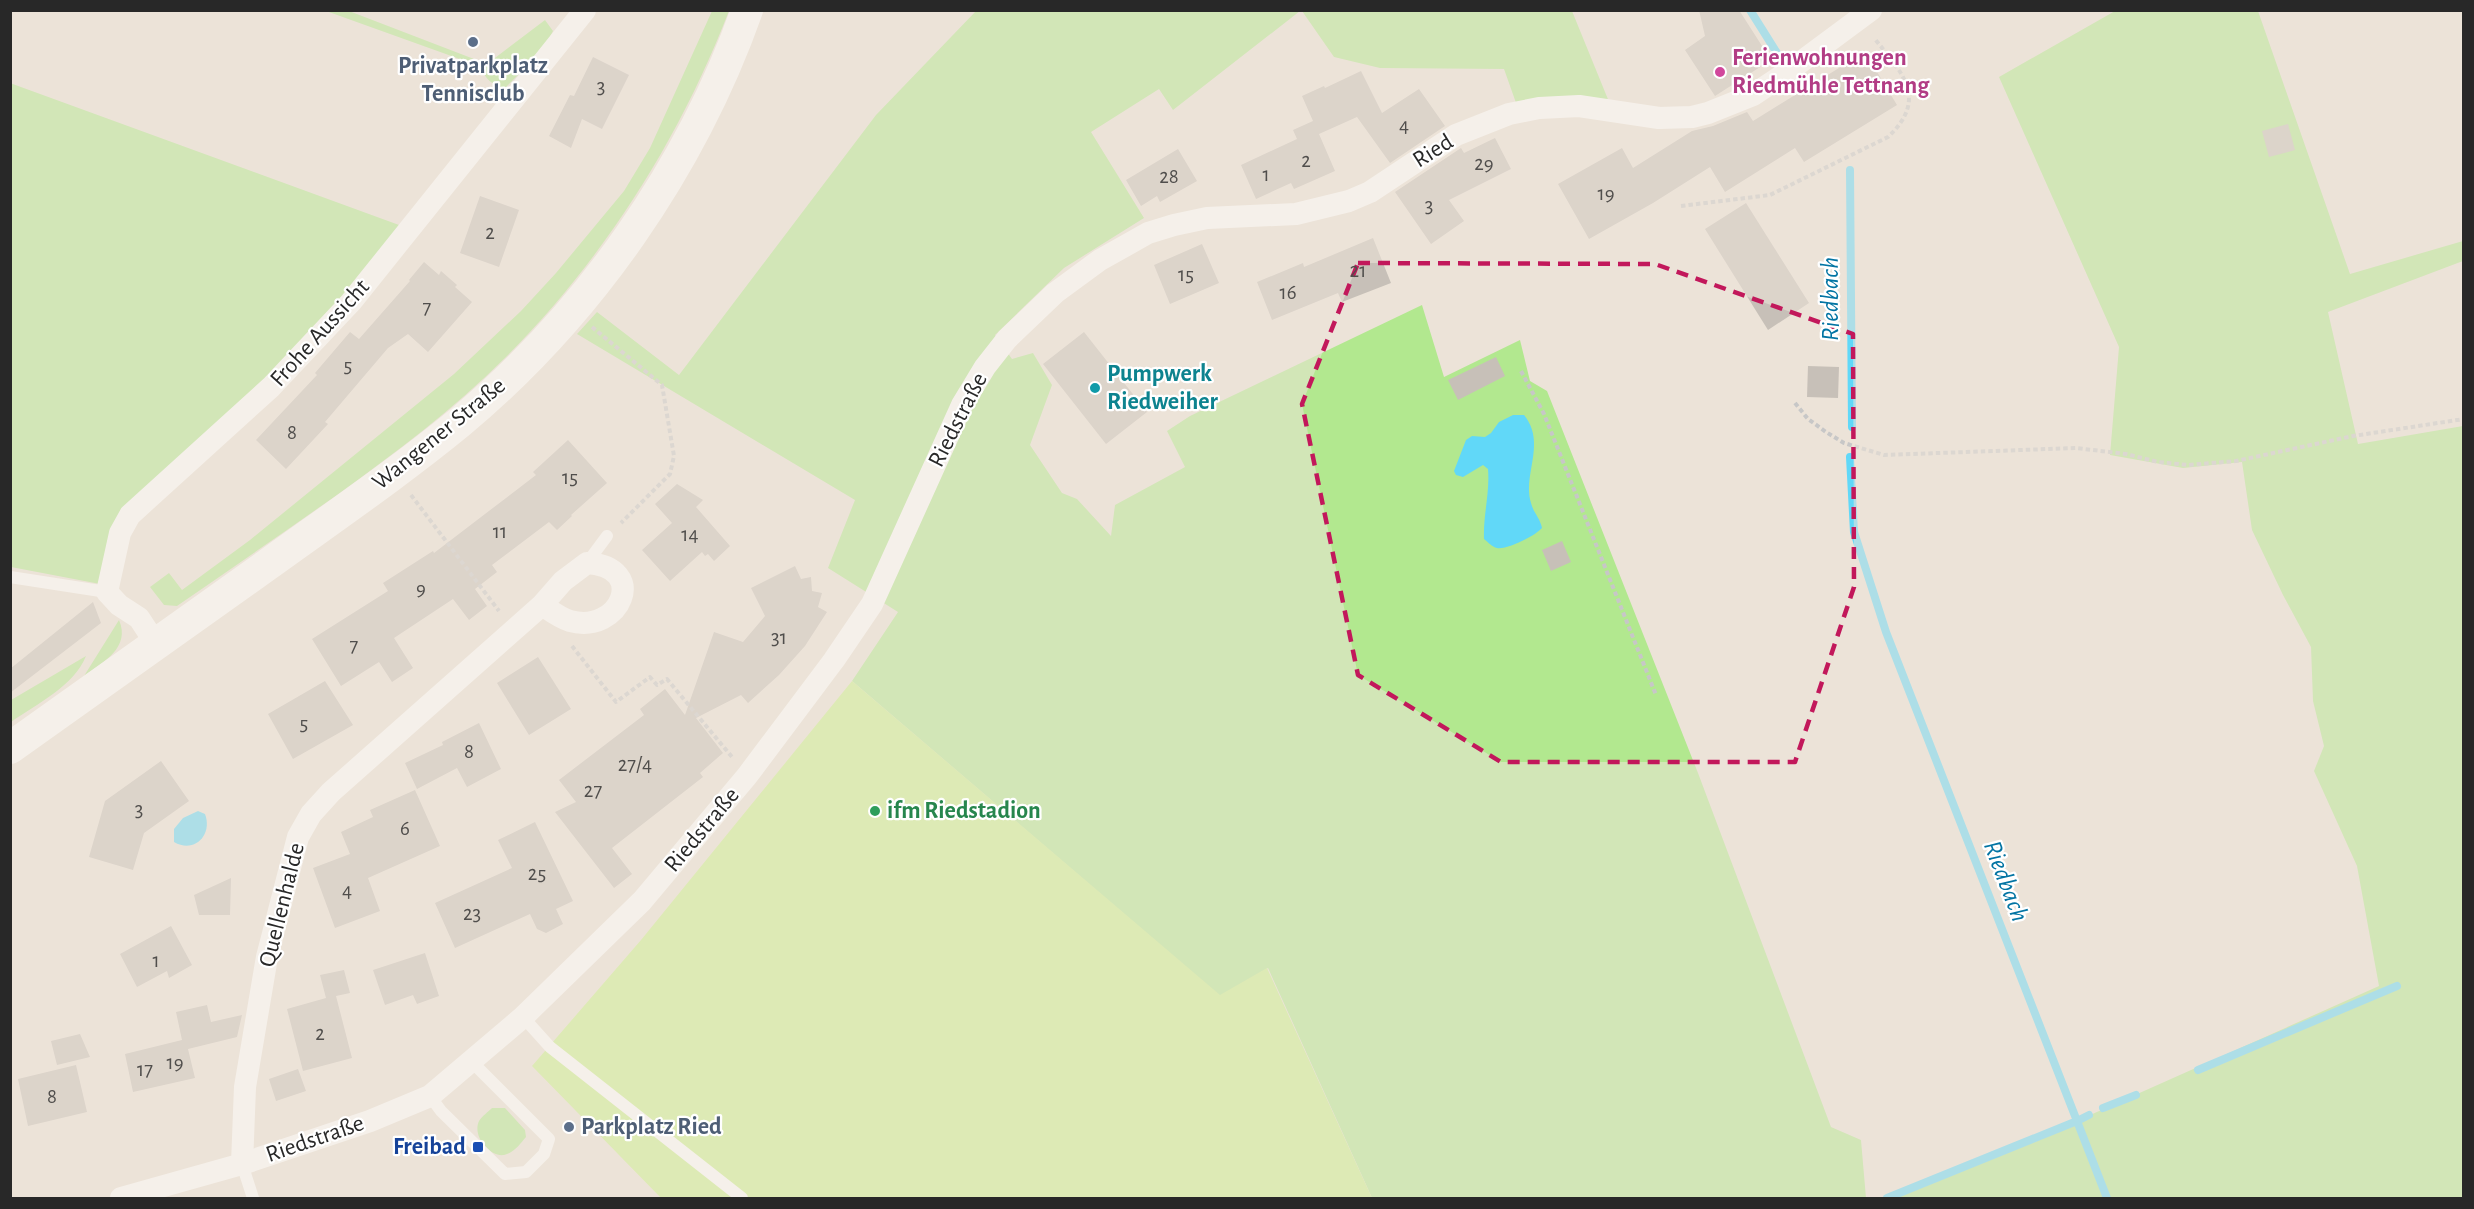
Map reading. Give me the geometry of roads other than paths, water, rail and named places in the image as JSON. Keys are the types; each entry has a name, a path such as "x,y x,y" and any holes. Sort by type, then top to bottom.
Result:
{"main road":[{"name":"Wangener Straße","path":"10,748 394,474 461,421 539,347 603,272 631,234 678,158 721,75 747,10"}],"street":[{"name":"Frohe Aussicht","path":"107,592 120,533 130,515 271,387 351,302 585,10"},
{"name":"Ried","path":"1007,339 1055,293 1100,260 1148,233 1207,218 1296,214 1349,201 1370,192 1456,135 1509,114 1539,108 1579,106 1659,118 1692,117 1708,113 1753,95 1786,74 1865,15"},
{"name":"Riedstraße","path":"121,1198 242,1164 370,1121 430,1096 523,1017 642,901 747,776 834,660 872,604 962,405 985,367 1007,339"},
{"path":"542,605 561,618 585,623 593,623 616,608 623,598 624,587 620,578 607,566 587,563"},
{"name":"Quellenhalde","path":"242,1164 245,1087 267,957 298,837 311,814 331,792 542,605 563,581 587,563"},
{"path":"107,592 119,605 139,618 156,644"}],"lane":[{"path":"587,563 607,536"},
{"path":"10,577 107,592"},
{"path":"523,1017 550,1047 742,1198"},
{"path":"430,1096 441,1111 505,1174 526,1172 544,1154 549,1139 471,1061"},
{"name":"Riedstraße","path":"242,1164 253,1198"}],"water":[{"path":"1513,415 1524,415 1531,426 1534,437 1529,492 1532,506 1542,528 1521,542 1497,548 1484,539 1488,469 1483,465 1463,477 1456,475 1454,471 1466,440 1472,436 1485,437 1499,422"},
{"path":"198,811 205,814 207,822 204,835 195,844 188,846 174,842 174,829 183,818"}],"waterway":[{"path":"1750,10 1777,53"},
{"name":"Riedbach","path":"1850,170 1852,427"},
{"name":"Riedbach","path":"1850,457 1854,532 1886,632 2077,1121 1887,1198"},
{"path":"2198,1070 2397,986"},
{"path":"2103,1108 2136,1095"},
{"path":"2089,1115 2077,1121 2107,1198"}],"place":[{"name":"Privatparkplatz Tennisclub","path":"473,42"},
{"name":"Ferienwohnungen Riedmühle Tettnang","path":"1720,72"},
{"name":"Pumpwerk Riedweiher","path":"1095,388"},
{"name":"ifm Riedstadion","path":"875,811"},
{"name":"Parkplatz Ried","path":"569,1127"},
{"name":"Freibad","path":"478,1147"}]}
